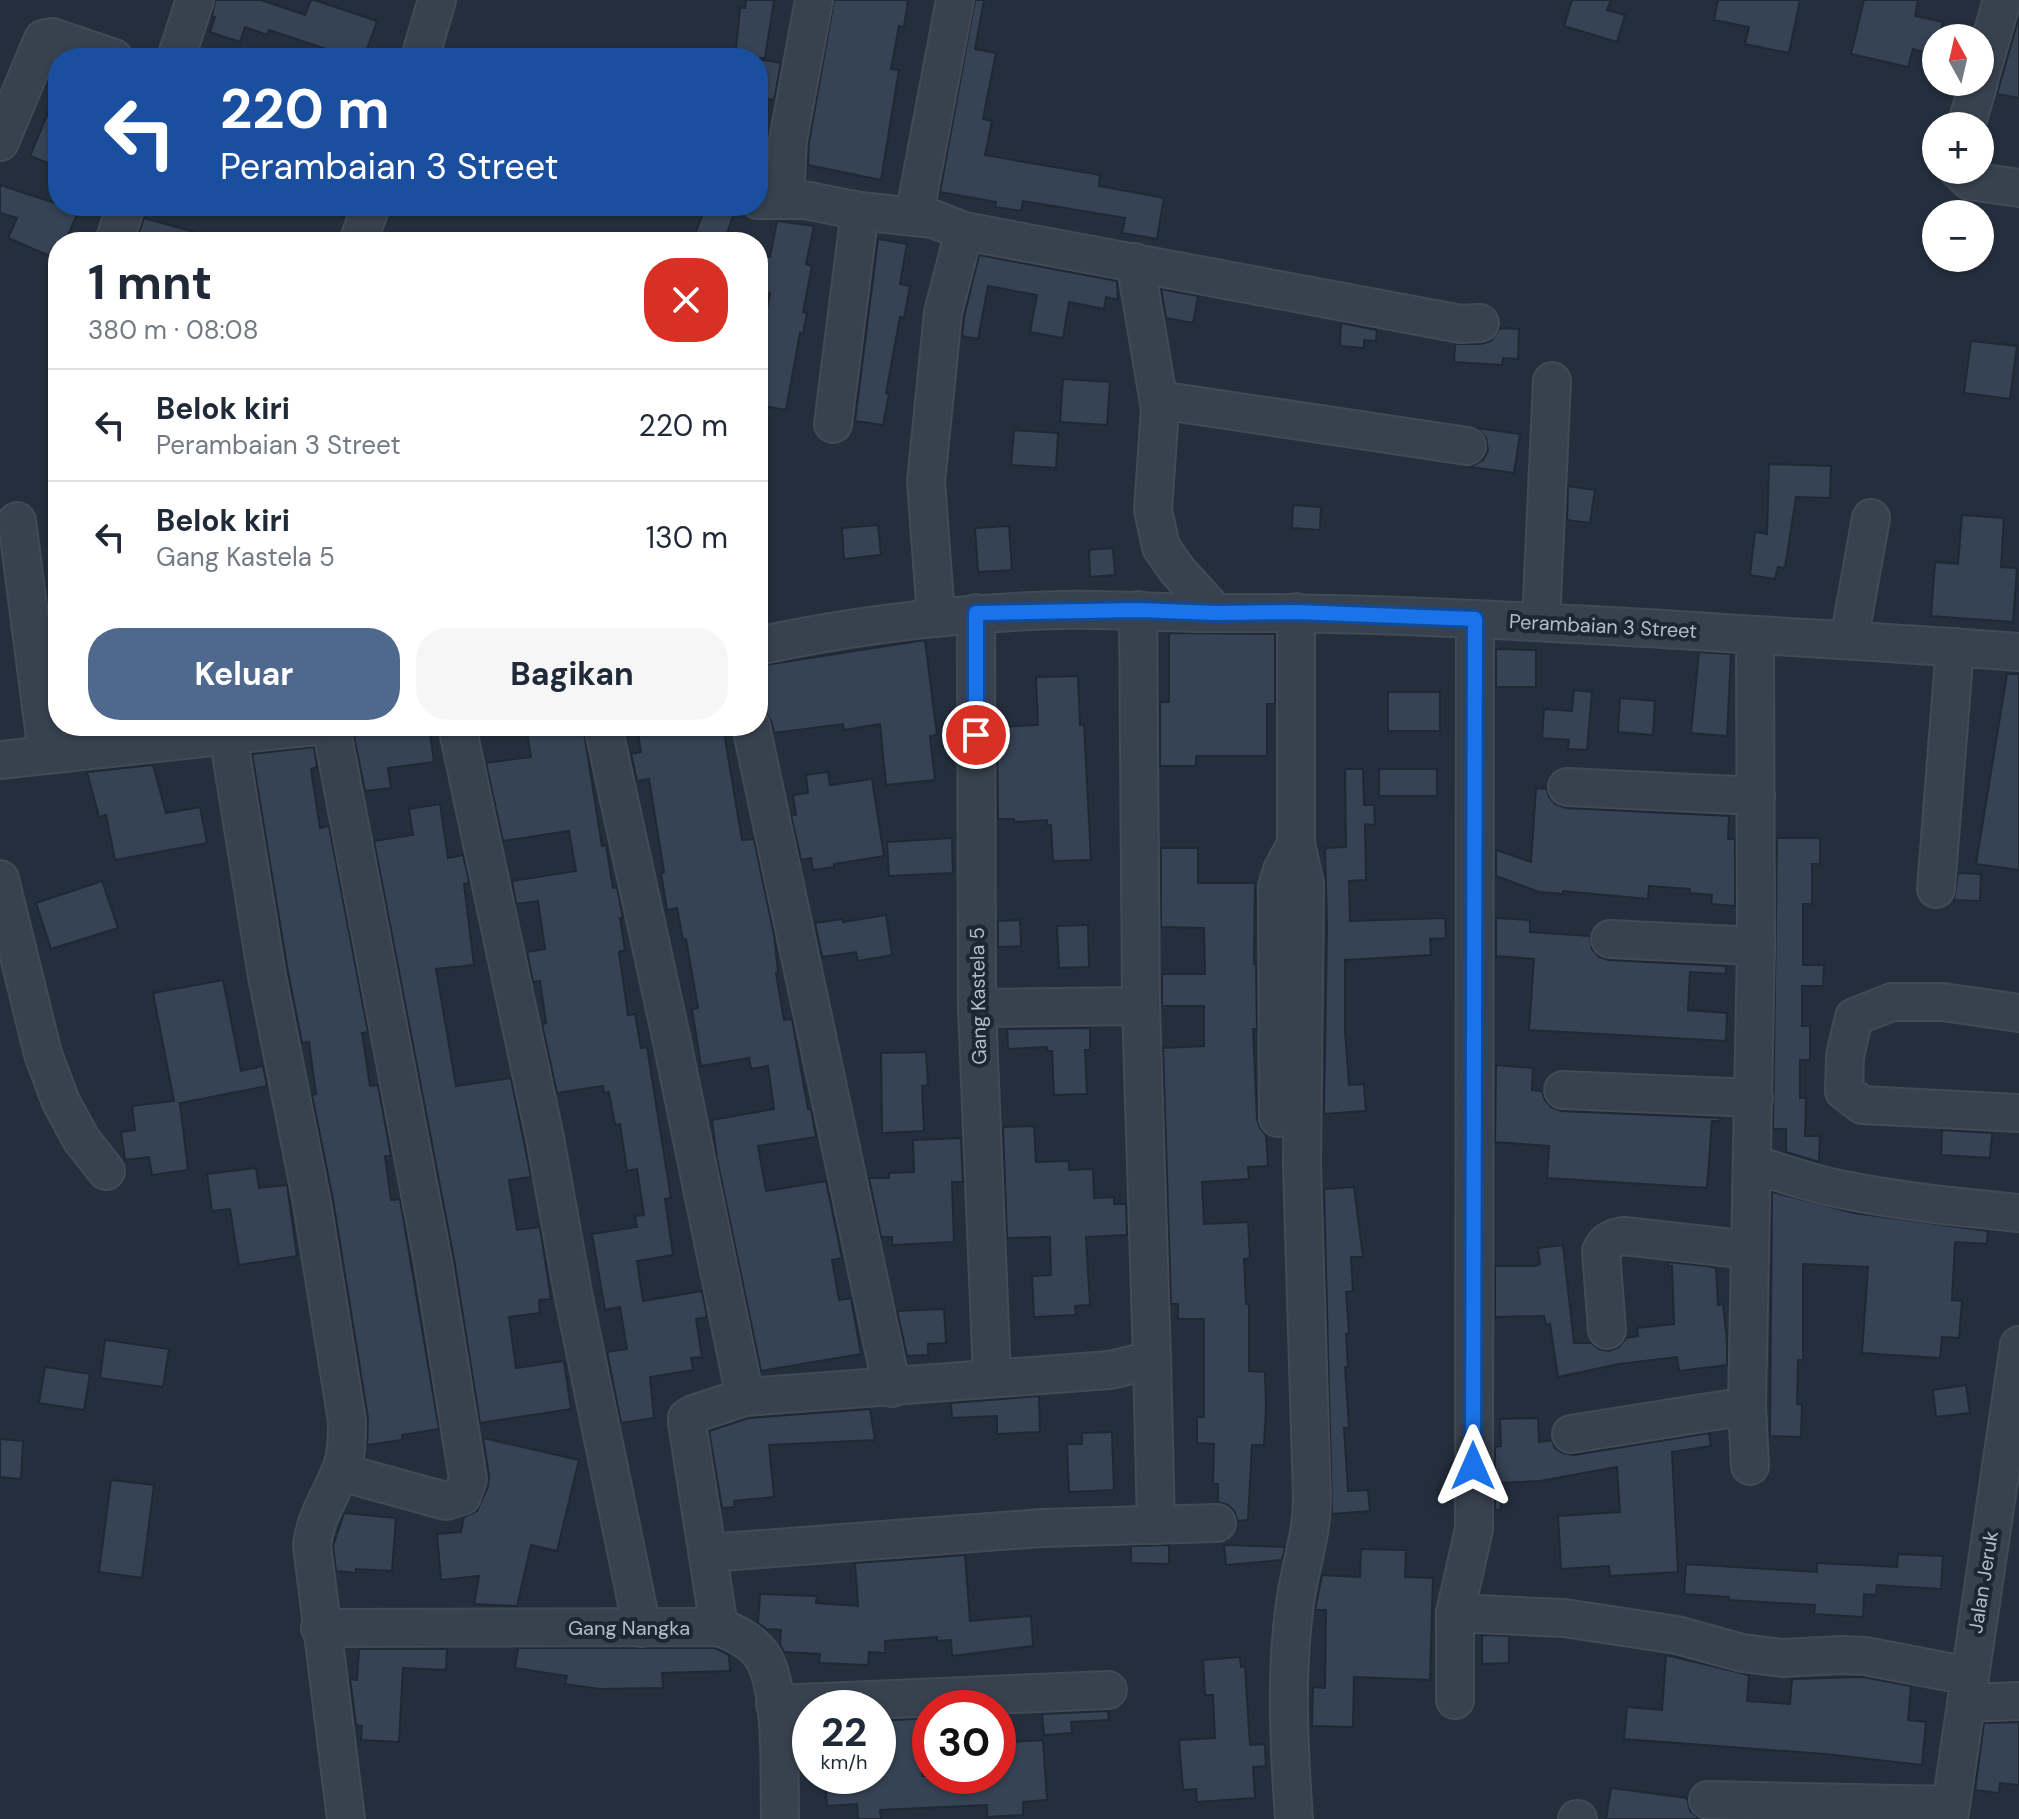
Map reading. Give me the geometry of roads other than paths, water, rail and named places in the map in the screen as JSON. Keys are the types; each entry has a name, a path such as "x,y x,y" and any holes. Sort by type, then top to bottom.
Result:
{"street":[{"path":"179,48 195,0"},
{"path":"423,48 437,0"},
{"path":"814,0 788,140 772,200 805,200 860,211 933,219 964,231 1461,324 1480,323"},
{"path":"914,217 955,0"},
{"path":"1994,28 2002,0"},
{"path":"0,142 43,39 52,37 84,48"},
{"path":"1991,184 2019,188"},
{"path":"833,424 860,211"},
{"path":"936,616 926,482 943,313 964,231"},
{"path":"1135,262 1159,400 1153,510 1161,547 1177,570 1216,613"},
{"path":"1541,622 1552,381"},
{"path":"1159,400 1467,446"},
{"path":"1849,640 1871,518"},
{"path":"17,521 47,753"},
{"path":"1138,610 1141,1006 1156,1525"},
{"name":"Perambaian 3 Street","path":"768,644 823,632 936,616 1138,610 1296,612 1541,622 2019,652"},
{"path":"1294,1819 1287,1707 1295,1603 1312,1525 1290,1165 1305,884 1296,844 1296,612"},
{"name":"Gang Kastela 5","path":"976,613 977,1008 992,1378"},
{"path":"1455,1700 1455,1613 1474,1529 1475,619"},
{"path":"1750,1466 1747,1406 1756,946 1755,635"},
{"path":"1936,889 1955,647"},
{"path":"0,760 218,736"},
{"path":"228,736 267,976 312,1203 347,1421 346,1449 340,1472 325,1498 312,1545 346,1819"},
{"path":"333,736 433,1262 468,1479 462,1496 446,1501 340,1472"},
{"path":"459,736 545,1138 573,1293 642,1628"},
{"path":"605,736 745,1397"},
{"path":"753,736 892,1388"},
{"path":"1567,787 1756,796"},
{"path":"0,879 43,1054 56,1090 81,1139 106,1171"},
{"path":"1610,939 1756,946"},
{"path":"2019,1013 1943,1002 1892,1002 1854,1017 1845,1056 1844,1091 1862,1105 2019,1113"},
{"path":"977,1008 1141,1006"},
{"path":"1563,1090 1754,1098"},
{"path":"1752,1164 1831,1188 2019,1213"},
{"path":"1607,1330 1601,1251 1605,1243 1624,1236 1750,1250"},
{"name":"Jalan Jeruk","path":"1950,1812 2019,1345"},
{"path":"719,1627 687,1418 745,1397 1110,1370 1152,1360"},
{"path":"1571,1434 1747,1406"},
{"path":"708,1553 1042,1528 1217,1523"},
{"path":"1455,1613 1564,1618 1677,1635 1742,1653 1783,1658 1865,1656 1968,1690 2019,1701"},
{"name":"Gang Nangka","path":"320,1628 719,1627 752,1644 764,1659 775,1704 780,1819"},
{"path":"775,1704 1108,1690"},
{"path":"1708,1800 1950,1812"}]}
